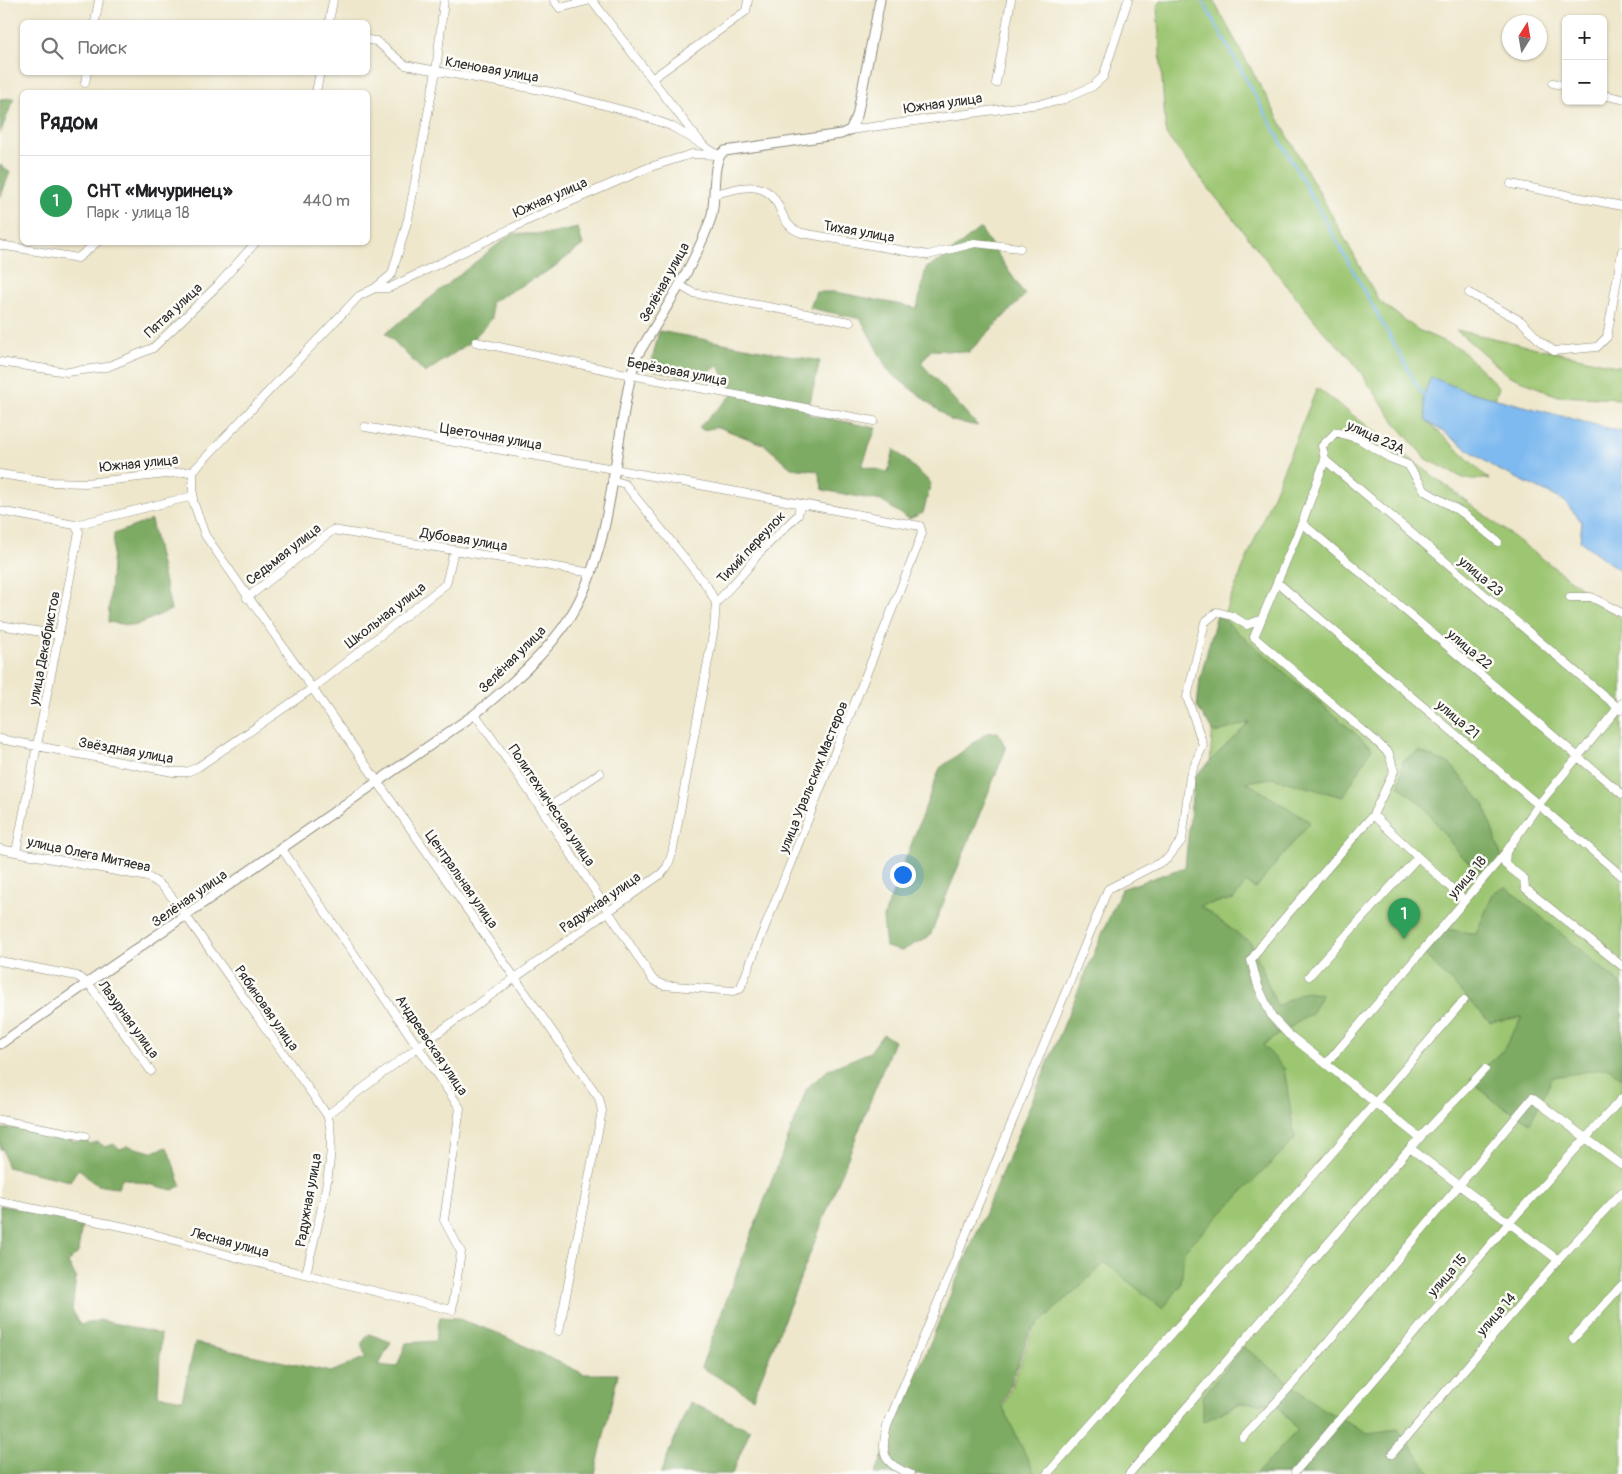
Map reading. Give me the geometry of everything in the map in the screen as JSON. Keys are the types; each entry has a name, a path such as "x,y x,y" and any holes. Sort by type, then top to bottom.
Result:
{"street":[{"path":"95,20 99,0"},
{"path":"329,20 333,0"},
{"path":"370,40 376,41 405,65 436,71 444,0"},
{"path":"554,0 560,8 591,0 703,144 718,155"},
{"path":"653,78 746,11 748,0"},
{"path":"850,130 857,116 880,0"},
{"path":"996,83 1011,0"},
{"name":"Южная улица","path":"0,474 51,482 86,483 193,471 359,296 375,288 389,288 535,217 650,167 692,154 718,155 724,151 841,134 850,130 1060,101 1093,86 1103,77 1128,0"},
{"name":"Кленовая улица","path":"375,288 392,274 408,219 436,71 557,93 638,114 671,126 703,144"},
{"path":"85,83 86,75"},
{"path":"316,90 319,75"},
{"path":"1553,83 1562,85"},
{"path":"1607,96 1622,99"},
{"name":"Зелёная улица","path":"0,1044 89,984 475,714 505,689 553,640 569,618 592,573 600,546 631,375 637,356 679,285 705,235 712,215 715,194 715,164 718,155"},
{"path":"1511,184 1622,206"},
{"name":"Тихая улица","path":"715,194 757,188 768,192 776,200 785,223 791,230 802,234 928,255 975,242 1020,248"},
{"path":"0,244 78,258 93,245"},
{"name":"Пятая улица","path":"0,362 67,372 107,367 153,348 218,285 253,245"},
{"path":"1469,292 1521,321 1541,342 1554,351 1597,347 1607,336 1622,252"},
{"path":"679,285 693,293 850,322"},
{"name":"Берёзовая улица","path":"476,342 631,375 874,421"},
{"name":"Цветочная улица","path":"365,428 614,470 800,505"},
{"name":"улица 23А","path":"1324,460 1322,446 1336,432 1359,439 1390,458 1408,465 1425,491 1463,514 1498,542"},
{"path":"1324,460 1302,523 1254,636 1390,754 1394,771 1373,815 1264,942 1251,960 1258,986 1272,1017 1288,1034 1376,1101 1420,1138"},
{"name":"улица 23","path":"1324,460 1621,707"},
{"name":"Центральная улица","path":"193,471 193,496 198,518 205,535 247,598 313,688 599,1098 602,1111 559,1331"},
{"path":"612,480 625,484 707,586 716,603"},
{"path":"0,511 75,525 193,496"},
{"name":"Тихий переулок","path":"716,603 758,554 798,515 800,505"},
{"name":"улица Уральских Мастеров","path":"607,911 653,980 663,985 733,990 740,989 745,982 922,533 920,526 800,505"},
{"name":"улица 22","path":"1302,523 1622,794"},
{"name":"улица Декабристов","path":"16,852 79,541 79,532 75,525"},
{"name":"Дубовая улица","path":"333,530 592,573"},
{"name":"Седьмая улица","path":"247,598 333,530"},
{"name":"Школьная улица","path":"313,688 446,584 454,550"},
{"name":"улица 21","path":"1278,583 1622,876"},
{"path":"1570,597 1591,598 1622,613"},
{"name":"Радужная улица","path":"306,1274 328,1173 331,1125 327,1115 418,1047 661,874 667,867 672,854 714,629 716,603"},
{"path":"910,1474 894,1467 884,1454 883,1442 887,1426 1108,889 1167,858 1182,840 1190,776 1204,745 1187,697 1205,622 1217,612 1232,616 1247,625 1260,620"},
{"path":"0,625 60,635"},
{"name":"Звёздная улица","path":"0,739 173,772 187,772 313,688"},
{"name":"улица 18","path":"1326,1064 1506,852 1539,804 1621,707"},
{"name":"Политехническая улица","path":"475,714 543,811 607,911"},
{"path":"543,811 600,773"},
{"path":"1373,815 1464,900"},
{"name":"улица Олега Митяева","path":"0,849 148,877 165,888 186,916"},
{"name":"Андреевская улица","path":"282,849 460,1108 444,1220 461,1252 452,1310"},
{"path":"1506,852 1505,864 1524,878 1526,888 1622,966"},
{"path":"1308,976 1418,857"},
{"name":"Рябиновая улица","path":"186,916 327,1115"},
{"name":"Лазурная улица","path":"0,961 77,976 89,984 151,1071"},
{"path":"1048,1474 1464,1000"},
{"path":"1129,1474 1410,1148 1485,1069"},
{"path":"1242,1438 1298,1378 1532,1098 1622,1165"},
{"name":"улица 15","path":"1296,1472 1508,1224 1622,1098"},
{"path":"0,1120 85,1136"},
{"path":"1410,1148 1558,1260"},
{"name":"улица 14","path":"1392,1454 1558,1260 1622,1192"},
{"name":"Лесная улица","path":"0,1202 135,1229 452,1310"},
{"path":"1573,1339 1622,1285"}],"green space":[{"path":"1160,0 1213,0 1379,301 1418,330 1459,348 1499,387 1495,399 1463,390 1426,420 1489,479 1465,479 1425,458 1397,425 1349,356 1324,332 1166,135 1157,8"},
{"path":"14,98 0,134 0,99"},
{"path":"0,165 10,172 0,198"},
{"path":"578,228 583,245 550,270 491,302 492,319 469,343 425,373 386,333 511,234 550,234"},
{"path":"980,228 1025,295 969,352 931,350 921,363 978,426 952,421 888,371 861,319 810,308 816,292 836,292 917,308 926,268 940,261"},
{"path":"1456,330 1622,367 1622,399 1558,396 1508,375"},
{"path":"659,331 820,361 807,414 876,428 862,466 888,472 894,449 931,483 923,513 909,519 881,501 823,490 818,471 791,468 765,445 718,427 703,430 699,427 732,395 719,365 698,380 650,369"},
{"path":"1317,388 1622,619 1622,1474 978,1474 1170,971 1200,906 1220,624"},
{"path":"151,520 171,610 134,626 108,622 114,534"},
{"path":"1217,614 1372,748 1343,797 1272,778 1246,782 1310,822 1255,889 1246,882 1234,899 1200,906 1252,944 1277,1006 1304,992 1322,994 1311,1014 1263,1045 1284,1068 1295,1139 1184,1251 1181,1285 1163,1309 1105,1263 1030,1332 1002,1406 1035,1474 875,1474 1121,889 1185,867 1194,777 1250,722 1215,733 1197,707 1200,679"},
{"path":"998,732 1006,749 930,936 901,951 886,947 883,919 940,768 987,733"},
{"path":"1419,751 1450,764 1484,804 1502,859 1486,875 1460,855 1423,806 1399,786 1403,761"},
{"path":"1506,887 1622,985 1622,1078 1608,1068 1553,1077 1530,1123 1497,1103 1470,1080 1503,1050 1522,1017 1490,1022 1423,953 1447,929 1476,934 1494,892"},
{"path":"883,1034 894,1041 753,1398 701,1367 807,1088 829,1069 870,1052"},
{"path":"18,1128 55,1134 75,1142 84,1139 90,1144 98,1142 105,1147 114,1144 120,1149 128,1146 152,1152 167,1147 181,1185 173,1190 122,1178 118,1188 96,1184 78,1169 70,1181 7,1167 3,1149 0,1149 0,1129"},
{"path":"0,1205 82,1223 78,1253 68,1263 76,1277 72,1310 80,1325 100,1320 161,1334 158,1395 182,1400 195,1343 331,1372 366,1357 361,1344 369,1334 391,1342 379,1365 397,1367 406,1343 435,1341 440,1317 457,1318 495,1332 584,1374 618,1374 595,1474 0,1474"},
{"path":"1244,1347 1321,1408 1368,1433 1398,1429 1431,1474 1256,1474 1298,1430 1276,1404 1241,1403 1203,1422 1203,1396"},
{"path":"690,1402 750,1430 732,1474 660,1474"}],"water":[{"path":"1431,377 1463,390 1622,432 1622,572 1580,541 1582,522 1563,500 1495,468 1426,420 1423,396"}],"waterway":[{"path":"1202,0 1423,396"}],"place":[{"name":"СНТ «Мичуринец»","path":"1404,939"}]}
